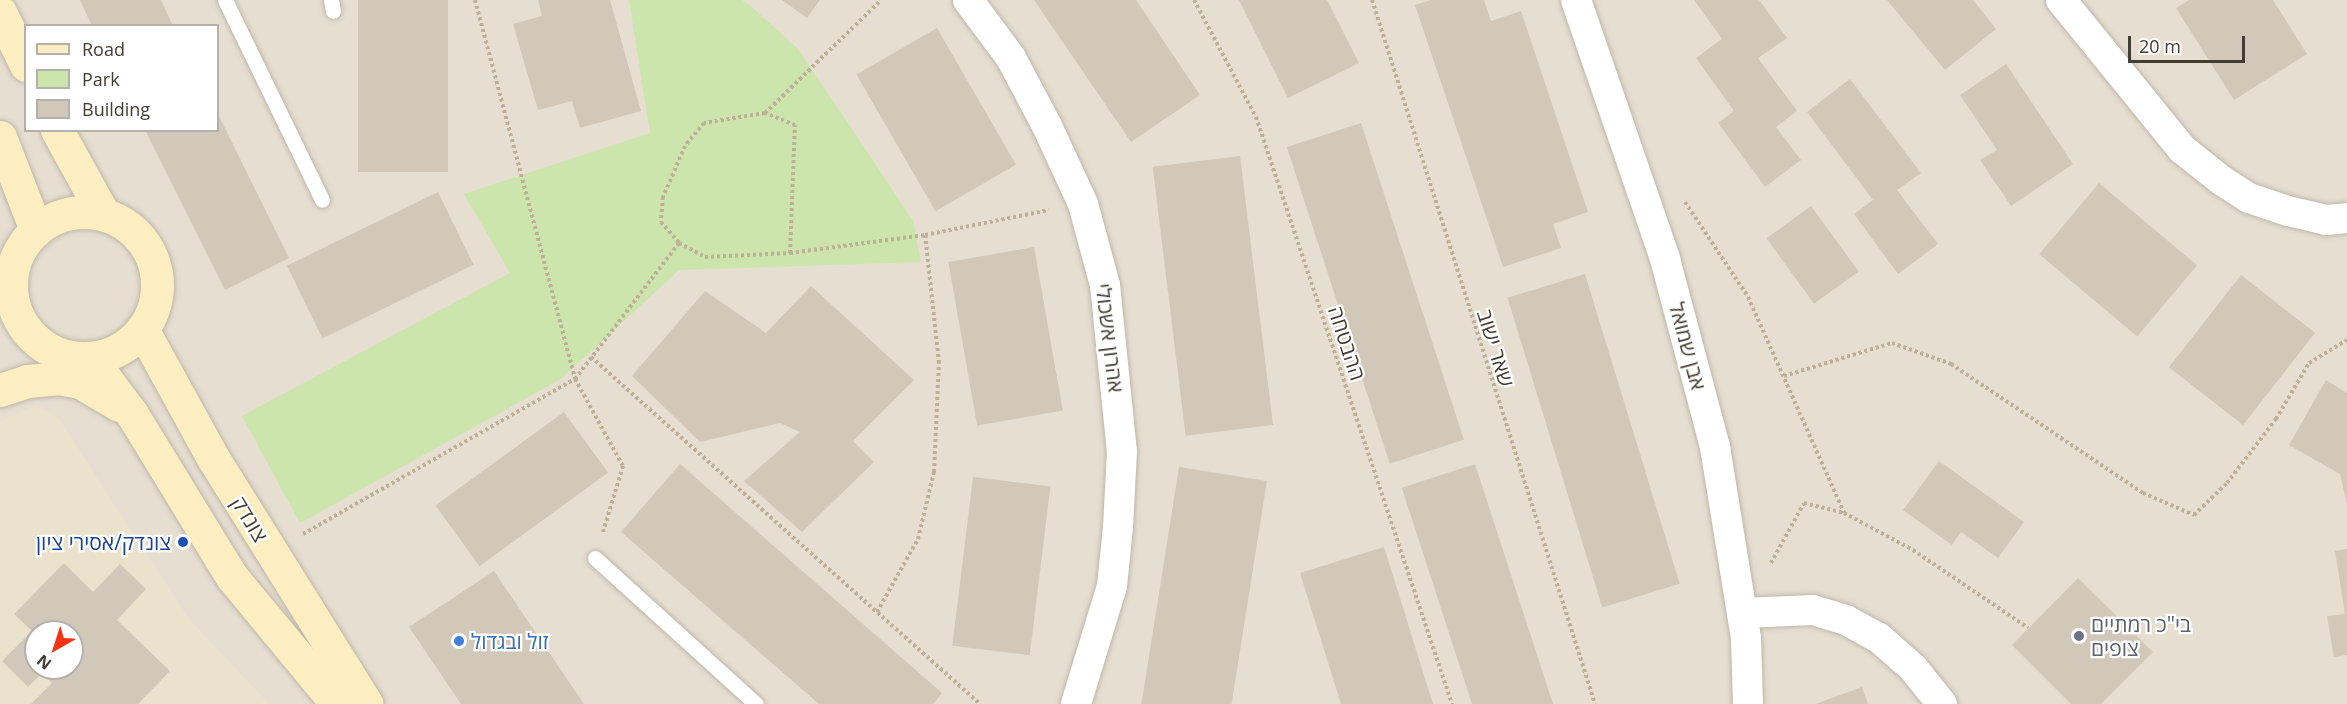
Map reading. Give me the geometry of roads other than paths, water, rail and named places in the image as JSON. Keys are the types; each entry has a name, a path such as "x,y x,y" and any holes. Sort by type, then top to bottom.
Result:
{"street":[{"name":"אהרון אשכולי","path":"968,0 1011,58 1083,204 1105,285 1122,451 1112,586 1076,704"},
{"name":"אבן שמואל","path":"1576,0 1665,259 1715,447 1742,613 1748,704"},
{"path":"2061,0 2182,149 2221,180 2248,198 2288,211 2326,220 2347,218"},
{"path":"0,12 24,61"},
{"path":"58,132 104,215"},
{"path":"0,137 36,230"},
{"path":"62,215 104,215 123,224 150,253 157,292 142,329 128,344 90,358 45,346 21,322 6,295 19,251 36,230 62,215"},
{"name":"צונדק","path":"142,329 184,410 367,704"},
{"path":"0,373 45,346"},
{"path":"90,358 132,414 232,578 338,704"},
{"path":"0,390 27,381 59,378 80,382 132,414"},
{"path":"1742,613 1813,610 1846,620 1879,638 1914,668 1942,704"}],"lane":[{"path":"225,0 322,200"},
{"path":"595,558 756,704"}],"place":[{"name":"צונדק/אסירי ציון","path":"183,542"},
{"name":"בי\"כ רמתיים צופים","path":"2079,636"},
{"name":"זול ובגדול","path":"459,641"}]}
